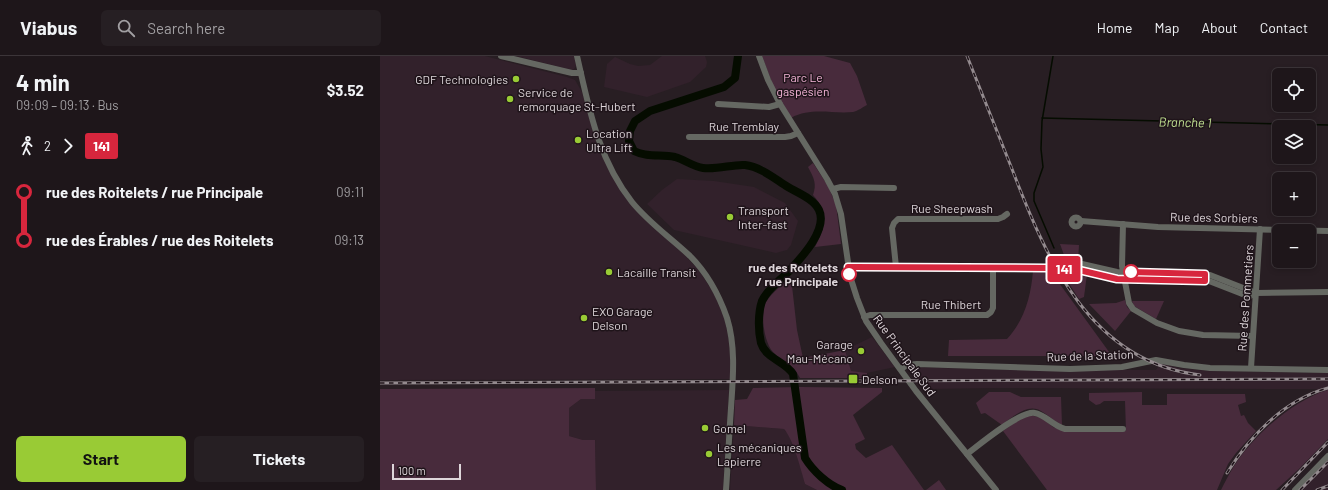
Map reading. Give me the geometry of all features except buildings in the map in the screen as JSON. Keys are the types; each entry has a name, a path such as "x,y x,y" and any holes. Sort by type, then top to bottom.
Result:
{"street":[{"path":"502,56 572,73 581,73"},
{"path":"577,56 597,138 614,174 632,202 701,269 713,287 725,311 730,329 733,360 726,490"},
{"name":"Rue Principale Sud","path":"760,56 768,80 780,104 833,189 840,210 848,267 854,291 864,317 916,391 996,490"},
{"path":"718,104 769,107 780,104"},
{"name":"Rue Tremblay","path":"689,137 785,137 798,133"},
{"path":"833,189 841,187 894,188"},
{"name":"Rue Sheepwash","path":"896,267 892,228 898,219 998,219 1007,214"},
{"name":"Rue des Sorbiers","path":"1081,221 1158,227 1328,231"},
{"path":"1124,224 1122,266 1130,305 1135,310 1156,323 1179,332 1197,335 1253,336"},
{"name":"Rue des Pommetiers","path":"1252,368 1260,229"},
{"path":"848,267 1056,268 1066,265 1082,264 1124,276 1205,278 1250,296 1256,293 1328,292"},
{"name":"Rue Thibert","path":"864,317 870,315 987,315 993,308 993,267"},
{"name":"Rue de la Station","path":"901,369 907,365 917,364 1027,368 1116,368 1133,366 1156,360 1201,367 1328,370"},
{"path":"968,454 1015,419 1030,412 1040,414 1056,426 1065,429 1123,429"},
{"path":"1295,490 1328,456"}],"shaded area":[{"path":"380,56 485,56 575,80 582,92 598,147 616,183 694,265 713,292 724,317 730,344 730,379 380,380"},
{"path":"516,56 574,56 576,66 572,70"},
{"path":"662,56 705,56 707,62 706,67 690,82 647,97 604,87 607,64 615,57 638,66 650,65"},
{"path":"677,179 714,181 754,187 785,203 798,221 791,245 787,250 776,253 674,230 647,204"},
{"path":"872,337 895,367 867,373 851,372 845,350"},
{"path":"1161,363 1179,368 1208,371 1328,373 1328,390 1318,393 1316,389 925,389 909,367 1008,370 1156,370"},
{"path":"729,390 723,490 596,490 595,440 583,440 569,436 569,408 581,399 595,399 595,391"},
{"path":"734,425 784,429 789,435 805,484 817,490 730,490"},
{"path":"1328,459 1328,490 1299,490"}],"green space":[{"name":"Parc Le gaspésien","path":"762,56 824,56 850,63 857,76 867,105 853,112 814,112 791,118 774,88"},
{"path":"813,163 828,186 836,205 841,244 815,247 822,233 824,214 822,208 813,195 815,188 814,181 808,167"},
{"path":"1060,244 1079,245 1078,262 1061,263 1058,259 1064,255"},
{"path":"1033,271 1055,271 1054,276 1112,356 948,356 949,340 1007,339 1023,315 1029,298"},
{"path":"1062,273 1087,274 1084,297 1079,299"},
{"path":"791,277 797,330 803,358 845,350 851,371 867,373 867,378 800,378 795,370 773,352 765,335 763,320 764,307 771,295"},
{"path":"1125,300 1127,307 1131,311 1115,331 1089,304 1116,303"},
{"path":"1132,301 1164,301 1156,319 1134,306"},
{"path":"595,388 595,399 581,399 569,408 569,436 583,440 595,440 596,490 380,490 380,389"},
{"path":"753,388 882,388 882,392 853,415 865,439 855,444 856,449 866,458 892,445 924,490 817,490 805,484 794,447 784,429 734,425 735,400 747,399"},
{"path":"1328,390 1328,439 1299,469 1276,490 1221,490 1238,460 1266,428 1290,409 1303,401 1315,394"},
{"path":"989,392 1010,392 1021,397 1061,397 1062,425 1041,411 1031,409 1020,412 1002,425 985,413 981,414 976,403"},
{"path":"1142,392 1142,405 1167,405 1167,394 1245,394 1246,402 1238,405 1241,416 1244,415 1248,423 1256,431 1228,464 1217,490 1047,490 1003,431 1023,417 1030,415 1042,418 1053,427 1067,432 1126,431 1125,401 1104,401 1096,405 1089,400 1089,393"},
{"path":"939,480 946,490 926,490"}],"waterway":[{"path":"738,56 735,78 724,87 650,111 635,121 630,131 629,141 634,151 639,153 675,157 700,167 714,168 745,165 757,168 817,206 821,218 817,234 801,258 771,288 762,301 759,333 761,343 767,353 790,370 793,374 805,458 821,477 831,485 842,490"},
{"path":"1053,56 1042,121 1041,149 1043,167 1034,193 1034,201 1054,248"},
{"name":"Branche 1","path":"1042,118 1328,125"}],"railway":[{"path":"967,56 1041,238 1058,271 1078,301 1101,328 1129,350 1162,366 1200,375"},
{"path":"380,383 1328,379"},
{"path":"1227,473 1257,433 1283,410 1297,401 1328,388"},
{"path":"1282,490 1328,442"},
{"path":"1300,490 1328,462"},
{"path":"1317,490 1328,486"}],"bus line":[{"name":"141","path":"849,274 848,267 1056,268 1086,271 1117,279 1205,281 1205,274 1131,272"}],"place":[{"name":"GDF Technologies","path":"516,79"},
{"name":"Service de remorquage St-Hubert","path":"510,99"},
{"name":"Location Ultra Lift","path":"578,140"},
{"name":"Transport Inter-fast","path":"730,217"},
{"name":"Lacaille Transit","path":"609,272"},
{"name":"rue des Roitelets / rue Principale","path":"849,274"},
{"name":"EXO Garage Delson","path":"584,318"},
{"name":"Garage Mau-Mécano","path":"861,351"},
{"name":"Delson","path":"853,379"},
{"name":"Gomel","path":"705,428"},
{"name":"Les mécaniques Lapierre","path":"709,454"}]}
